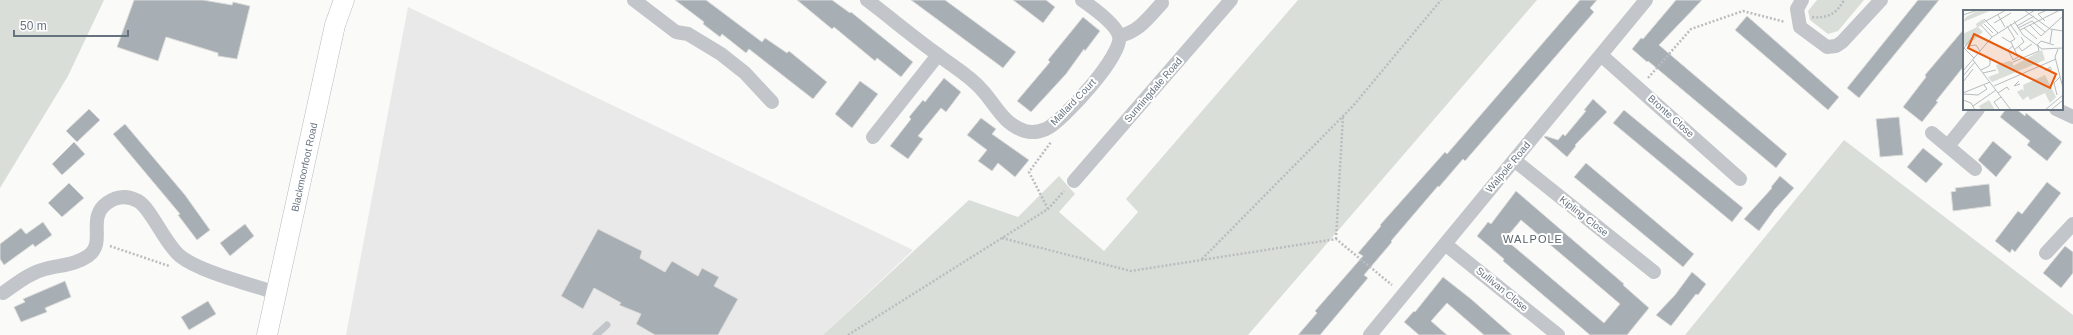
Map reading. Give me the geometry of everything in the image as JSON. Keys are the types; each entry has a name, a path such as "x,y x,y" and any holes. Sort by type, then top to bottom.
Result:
{"street":[{"name":"Blackmoorfoot Road","path":"268,335 335,25 344,0"},
{"path":"634,0 676,32 688,34 721,54 745,73 772,102"},
{"name":"Mallard Court","path":"867,0 938,55 963,72 983,90 997,111 1010,123 1034,133 1046,129 1094,82 1116,51 1119,36"},
{"path":"1082,0 1098,11 1117,31 1119,36 1129,34 1142,26 1162,3"},
{"name":"Sunningdale Road","path":"1074,181 1231,0"},
{"name":"Walpole Road","path":"1374,333 1403,294 1646,0"},
{"path":"1802,0 1797,9 1799,22 1827,47 1836,46 1842,42 1881,0"},
{"path":"873,137 938,55"},
{"name":"Bronte Close","path":"1601,55 1640,88 1740,179"},
{"path":"1948,146 1977,110"},
{"path":"2058,110 2073,117"},
{"path":"1932,133 1976,169"},
{"name":"Kipling Close","path":"1514,160 1654,272"},
{"path":"3,296 27,276 44,269 74,263 90,255 96,247 95,226 98,213 106,204 117,198 130,197 140,202 180,256 196,265 276,293"},
{"path":"2046,253 2073,224"},
{"name":"Sullivan Close","path":"1445,244 1558,335"}],"lane":[{"path":"596,335 607,324"}],"path":[{"path":"1201,260 1343,116 1441,0"},
{"path":"1640,88 1691,29 1743,11 1799,22 1822,18 1838,11 1844,0"},
{"path":"1336,239 1343,116"},
{"path":"1046,129 1051,143 1029,172 1048,209"},
{"path":"848,335 1048,209 1074,181"},
{"path":"1002,238 1130,271 1336,239 1403,294"}],"shaded area":[{"path":"0,0 104,0 68,76 0,188"},
{"path":"1298,0 1537,0 1248,335 823,335 969,200 1018,217 1059,176 1075,194 1059,212 1104,251 1138,212 1126,199"},
{"path":"1817,0 1864,0 1838,31 1828,34 1810,20 1808,11"},
{"path":"408,7 913,250 823,335 346,335"},
{"path":"1844,140 2073,315 2073,335 1685,335"}],"building":[{"path":"134,0 203,0 232,5 233,2 250,6 237,59 218,56 218,53 166,37 158,61 117,47"},
{"path":"675,0 706,0 762,42 765,38 787,53 789,51 827,82 813,99 749,49 746,53 722,34 720,37 703,24 704,22"},
{"path":"797,0 832,0 850,13 851,12 913,62 901,77 877,58 875,61 834,27 832,29"},
{"path":"911,0 945,0 1016,52 1003,68"},
{"path":"1013,0 1046,0 1055,7 1043,23"},
{"path":"1580,0 1597,0 1590,8 1594,12 1465,161 1463,159 1439,187 1438,186 1391,241 1392,242 1364,275 1368,278 1320,335 1298,335 1317,313 1315,311 1363,256 1358,253 1381,226 1380,225 1445,152 1447,154"},
{"path":"1676,0 1702,0 1659,45 1787,154 1776,168 1632,49 1641,38 1643,39"},
{"path":"1918,0 1939,0 1859,98 1847,88"},
{"path":"1747,16 1839,97 1828,110 1735,30"},
{"path":"1083,17 1100,31 1085,51 1084,49 1066,74 1031,112 1017,101 1050,62 1048,60"},
{"path":"1963,30 1963,67 1936,101 1938,102 1922,122 1903,107 1926,77 1925,75"},
{"path":"944,78 961,92 946,112 941,108 918,136 923,139 908,159 890,146 911,119 909,117 923,100 925,102"},
{"path":"860,81 878,94 852,128 835,114"},
{"path":"1593,99 1607,112 1575,145 1576,146 1567,157 1544,137 1558,140 1563,134 1565,136 1586,111 1584,110"},
{"path":"89,109 100,120 77,142 66,131"},
{"path":"1624,110 1743,208 1732,222 1613,123"},
{"path":"2005,110 2017,110 2025,116 2026,113 2062,142 2047,161 2027,145 2030,141 2000,117"},
{"path":"1899,117 1903,155 1880,157 1876,119"},
{"path":"981,118 996,129 992,134 1029,160 1015,177 998,163 992,171 978,161 987,150 967,135"},
{"path":"125,124 185,195 210,230 197,240 178,215 180,214 113,134"},
{"path":"1993,141 2012,157 1996,177 1978,160"},
{"path":"74,142 85,154 62,175 52,164"},
{"path":"1923,148 1943,164 1926,183 1907,167"},
{"path":"1586,163 1694,254 1683,267 1574,177"},
{"path":"1780,176 1794,188 1775,209 1759,231 1744,219 1772,188 1771,187"},
{"path":"2047,182 2061,193 2015,252 2012,249 2010,253 1995,241 2018,211 2022,214"},
{"path":"69,183 84,198 62,217 48,203"},
{"path":"1989,184 1991,206 1953,211 1951,192 1956,191 1955,188"},
{"path":"1516,191 1624,284 1623,285 1649,308 1627,335 1590,335 1503,261 1504,259 1477,236 1488,222 1491,224","holes":["1521,220 1620,304 1604,323 1505,239"]},
{"path":"43,222 52,235 35,247 33,244 4,265 0,259 0,244 21,228 26,234"},
{"path":"245,224 254,236 230,256 220,243"},
{"path":"598,229 642,251 640,258 665,272 672,261 698,276 702,268 719,277 714,286 738,299 718,335 655,335 636,324 641,314 619,305 621,303 594,288 583,309 561,296"},
{"path":"2065,246 2073,252 2073,273 2061,288 2043,273"},
{"path":"1692,272 1706,284 1698,295 1696,294 1671,326 1656,315 1675,295"},
{"path":"1443,277 1512,335 1484,335 1447,303 1431,321 1447,335 1419,335 1404,322 1414,311 1415,312"},
{"path":"65,281 71,297 45,308 47,312 21,322 14,307 25,302 23,299"},
{"path":"208,301 216,314 189,330 181,317"}],"district":[{"name":"WALPOLE","path":"1533,239"}]}
